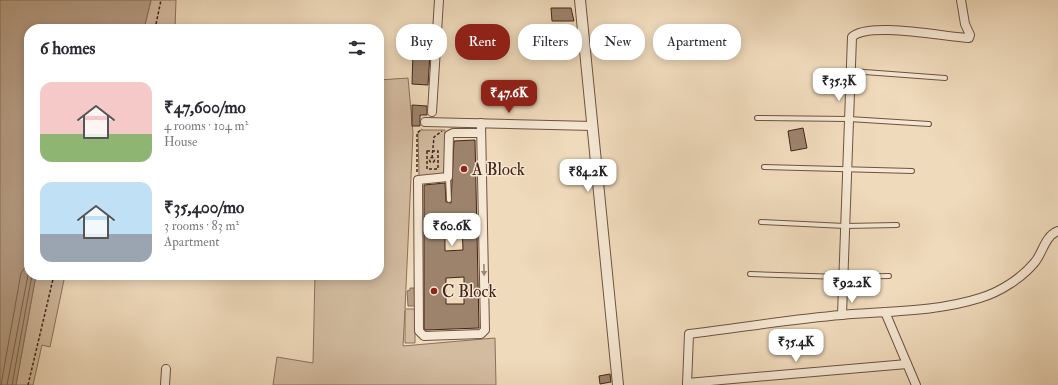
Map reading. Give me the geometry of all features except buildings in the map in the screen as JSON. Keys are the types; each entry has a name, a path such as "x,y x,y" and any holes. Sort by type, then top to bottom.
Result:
{"street":[{"path":"432,112 439,0"},
{"path":"580,0 618,385"},
{"path":"842,315 852,37 860,32 891,30 970,37 965,24 961,0"},
{"path":"471,123 471,133"},
{"path":"426,125 481,123 593,126"},
{"path":"481,123 485,330 480,334 455,332 424,336 419,331 418,180 448,177 449,135 453,133 481,133"},
{"path":"907,364 687,384 689,334 842,315 950,305 980,298 1000,290 1023,274 1035,262 1048,238 1058,231"},
{"path":"885,312 916,385"},
{"path":"165,385 166,369"}],"lane":[{"path":"850,71 945,78"},
{"path":"757,118 849,119 929,124"},
{"path":"764,167 912,171"},
{"path":"448,177 449,200"},
{"path":"761,222 845,226 898,226"},
{"path":"750,274 843,277 889,276"}],"path":[{"path":"156,24 161,0"},
{"path":"417,176 417,133 426,125"},
{"path":"432,169 432,163 435,160 432,158 434,137 442,131 442,129 447,129 453,133"},
{"path":"426,151 439,152 438,169 432,169 426,168 426,151"},
{"path":"28,385 53,280"}],"shaded area":[{"path":"151,0 176,0 175,24 145,24"},
{"path":"408,78 413,133 405,309 415,309 415,343 405,343 405,310 403,346 495,338 496,385 273,385 277,357 313,363 315,280 384,280 384,80"},
{"path":"421,130 445,130 445,170 442,174 419,176 418,132"},
{"path":"35,280 64,280 50,347 42,345 33,385 16,385"}],"water":[{"path":"0,0 151,0 145,24 24,24 24,280 35,280 16,385 0,385"},
{"path":"410,288 414,288 415,306 408,306 407,291 410,290"}],"place":[{"name":"A Block","path":"464,169"},
{"name":"C Block","path":"434,291"}]}
